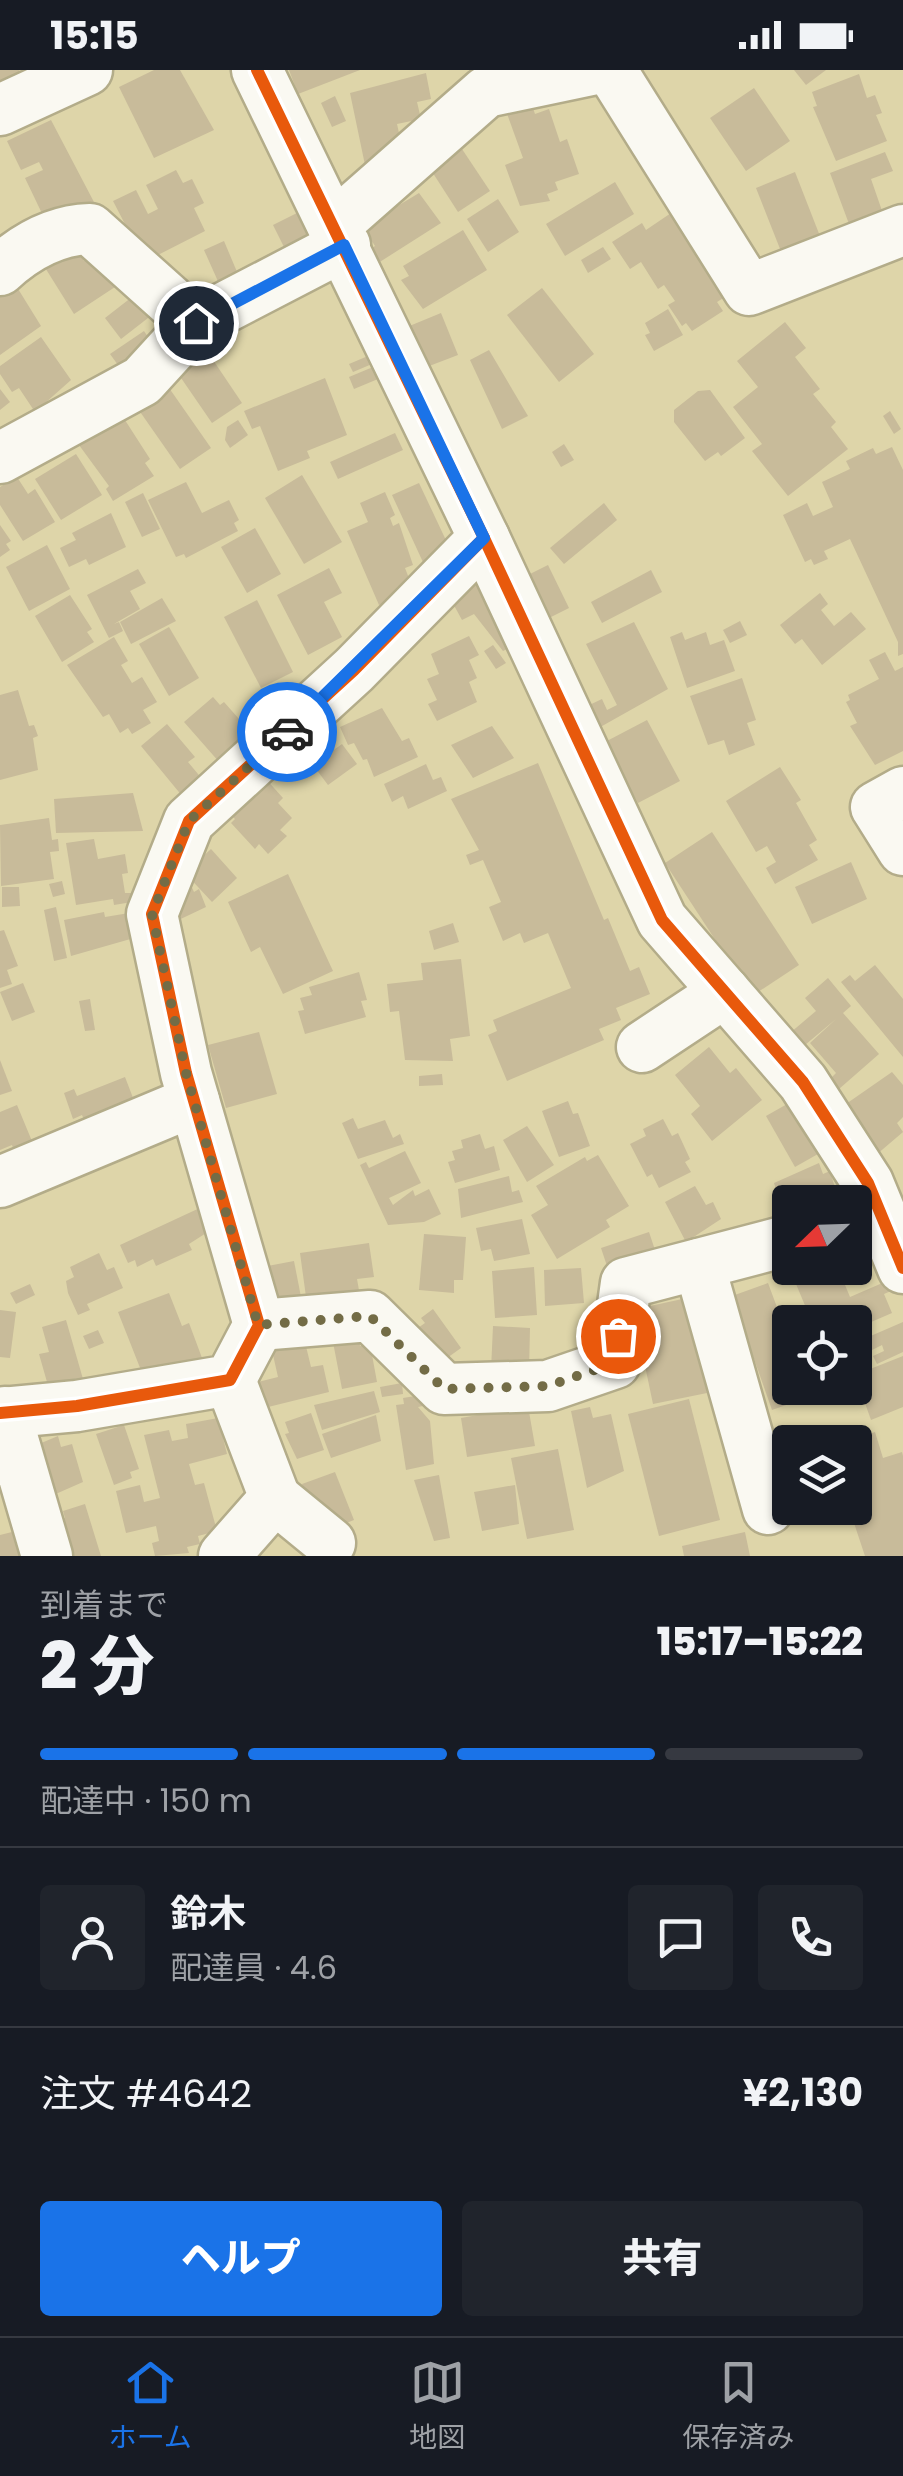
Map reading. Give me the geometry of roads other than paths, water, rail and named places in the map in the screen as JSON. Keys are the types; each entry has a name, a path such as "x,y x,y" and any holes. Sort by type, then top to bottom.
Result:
{"street":[{"path":"0,110 87,70"},
{"path":"257,70 340,235 662,920 804,1082 875,1191 903,1268"},
{"path":"0,458 142,381 196,323 340,235 486,92 591,70"},
{"path":"611,70 750,290 903,230"},
{"path":"0,270 17,254 68,230 90,229 196,323"},
{"path":"330,1543 275,1498 230,1380 258,1325 194,1100 152,914 189,821 354,670 484,538"},
{"path":"903,792 876,807 903,850"},
{"path":"642,1047 724,992"},
{"path":"0,1182 194,1100"},
{"path":"258,1325 370,1316 444,1389 548,1386 615,1363 626,1282 772,1245"},
{"path":"699,1264 768,1508"},
{"path":"47,1556 3,1412 77,1406 230,1380"},
{"path":"224,1556 275,1498"}]}
